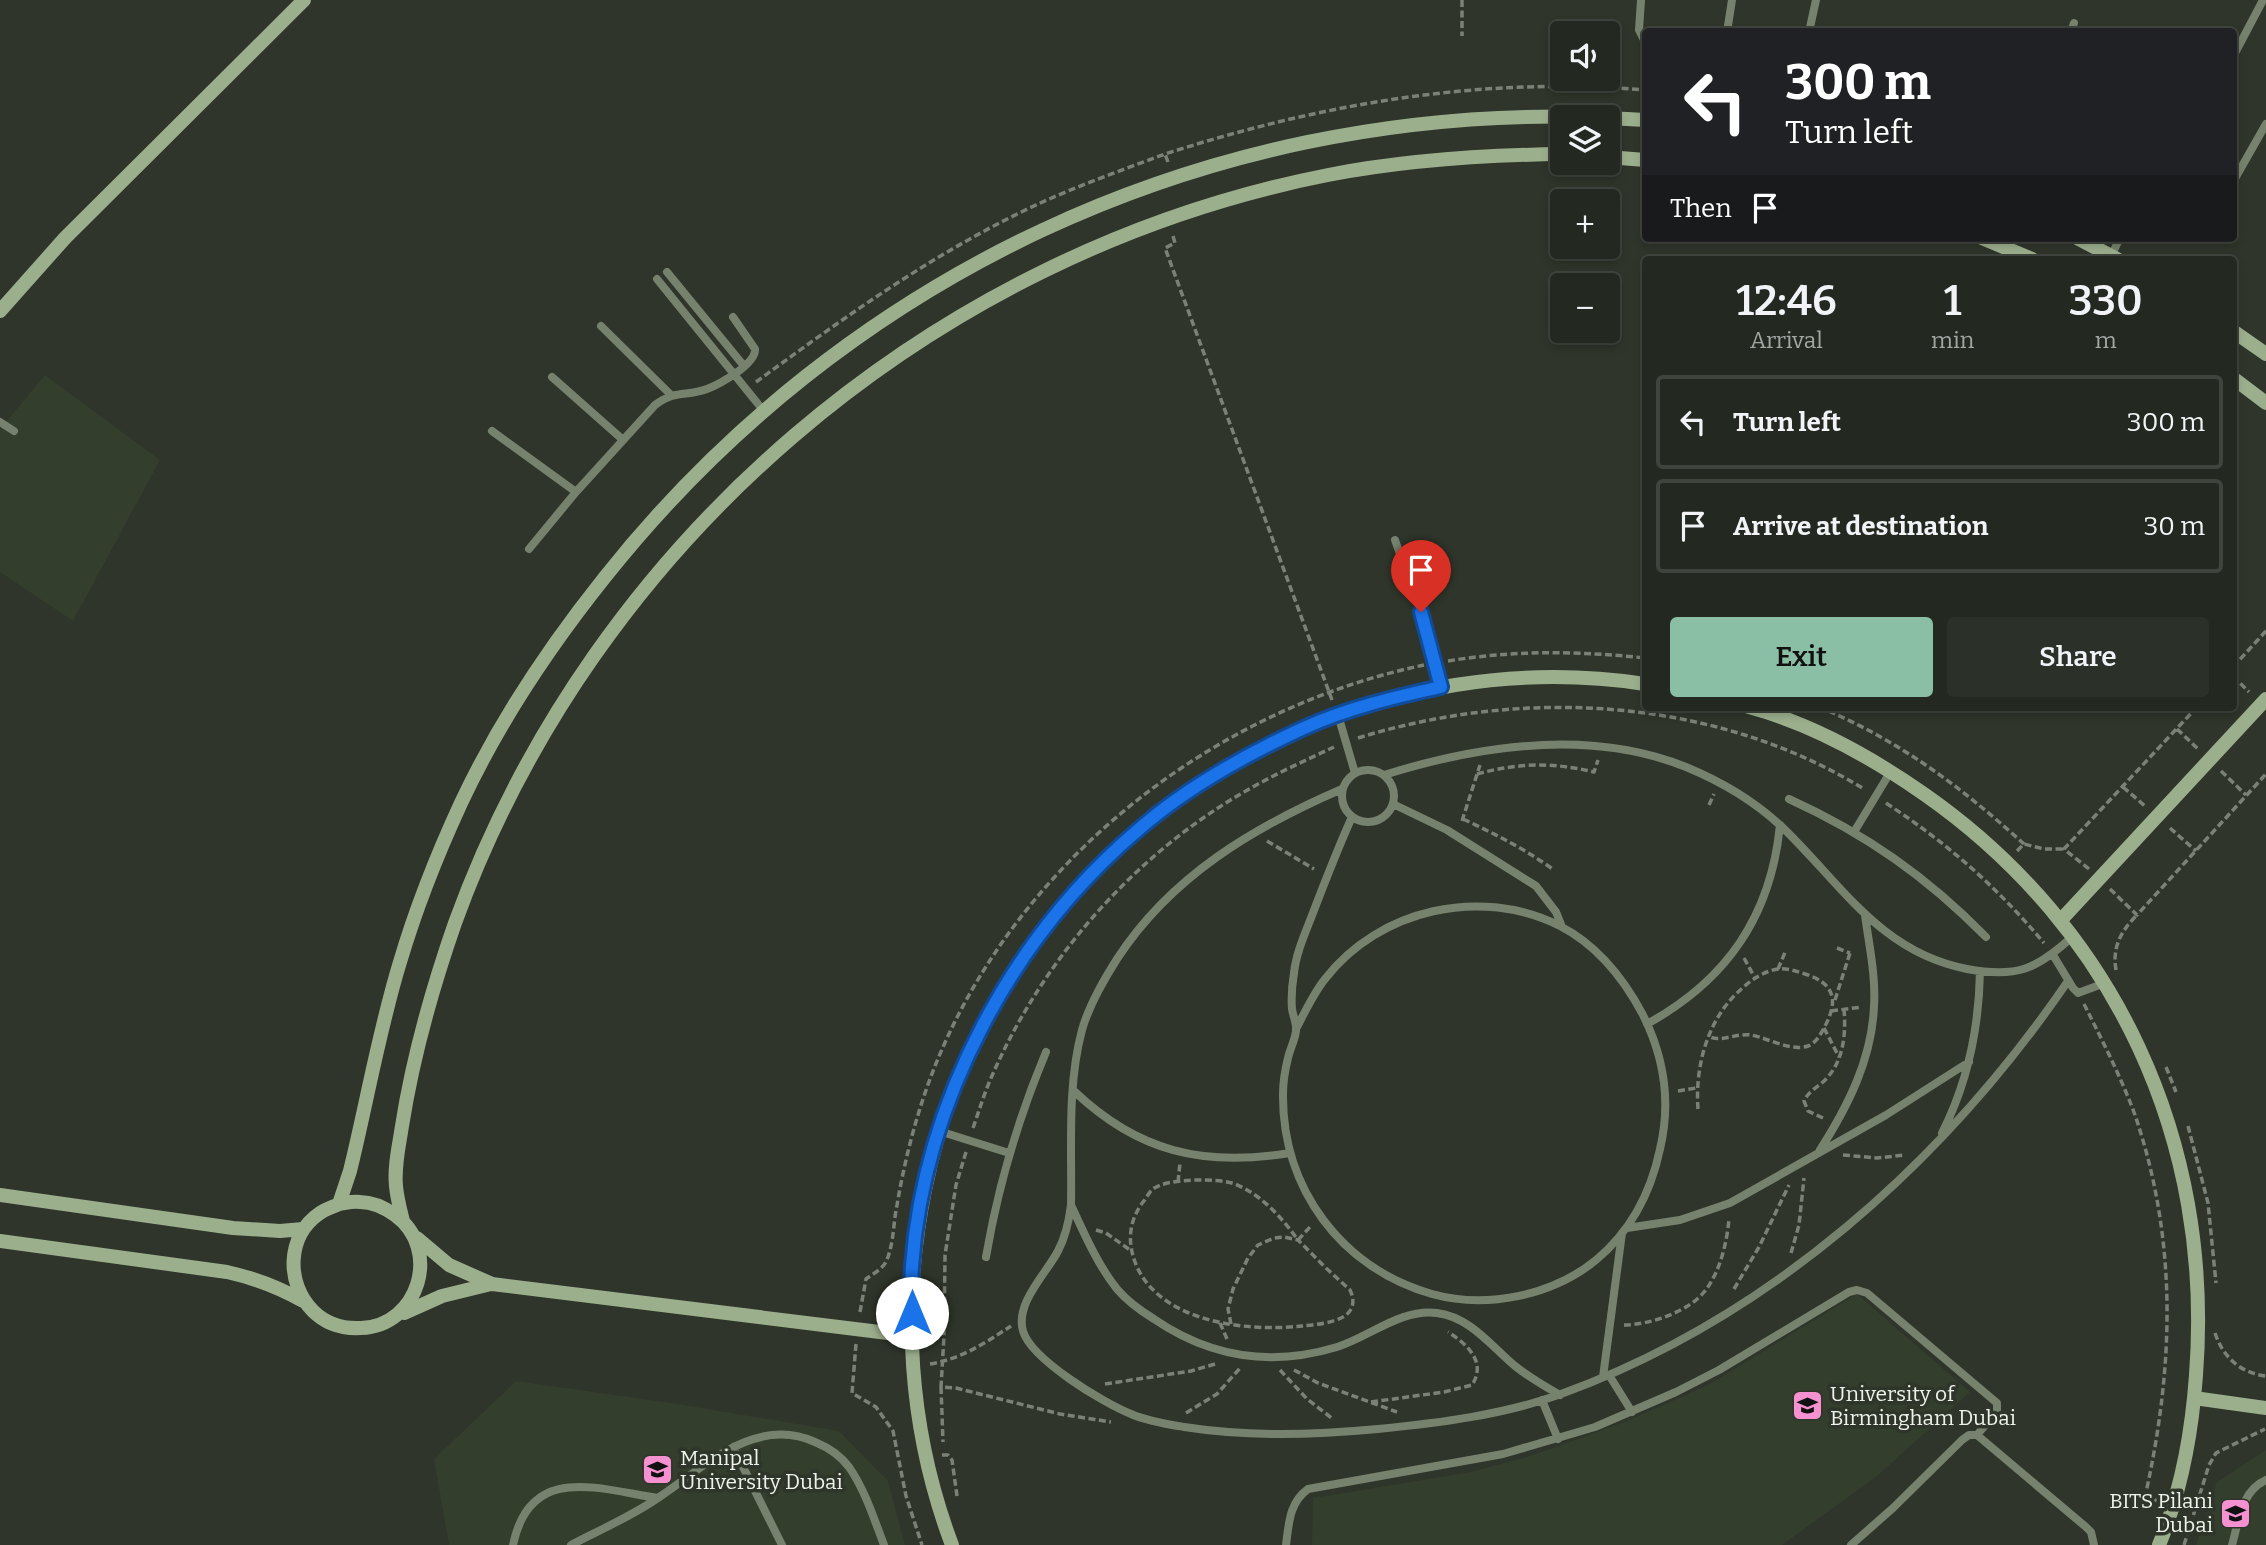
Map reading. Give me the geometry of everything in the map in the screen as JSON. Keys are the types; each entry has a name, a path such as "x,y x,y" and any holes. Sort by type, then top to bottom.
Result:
{"street":[{"path":"0,311 65,238 298,2"},
{"path":"339,1204 350,1171 383,1028 410,930 439,853 490,747 552,647 628,548 670,500 763,410 872,326 932,287 1059,222 1174,177 1262,152 1334,136 1480,118 1550,117"},
{"path":"1620,119 1642,120"},
{"path":"403,1221 396,1188 396,1171 408,1089 430,999 460,911 496,825 563,703 631,606 692,534 776,450 888,361 948,322 1013,287 1114,239 1246,194 1327,175 1409,162 1493,155 1550,154"},
{"path":"1620,157 1642,160"},
{"path":"1992,242 2025,256"},
{"path":"2085,242 2112,256"},
{"path":"2237,334 2266,354"},
{"path":"2237,381 2266,403"},
{"path":"952,1545 925,1460 912,1336 914,1248 922,1198 939,1131 964,1066 996,1002 1048,923 1095,869 1138,829 1186,793 1236,762 1306,727 1378,701 1441,687 1532,676 1609,678 1642,684"},
{"path":"2060,921 2266,699"},
{"path":"1759,711 1830,738 1891,771 1956,816 1976,834 2011,866 2072,937 2105,983 2148,1064 2167,1116 2182,1171 2198,1284 2199,1341 2194,1398 2183,1466 2159,1545"},
{"path":"0,1195 245,1230 303,1229"},
{"path":"303,1301 293,1278 294,1252 303,1229 319,1213 339,1204 362,1202 384,1207 403,1221 430,1251 449,1265 492,1284 912,1336"},
{"path":"396,1317 409,1304 421,1270 420,1252 413,1235"},
{"path":"0,1241 227,1272 253,1278 303,1301 322,1319 346,1329 372,1328 442,1296 492,1284"},
{"path":"2194,1398 2266,1408"}],"lane":[{"path":"1641,0 1639,30 1642,36"},
{"path":"1728,28 1732,0"},
{"path":"1810,28 1816,0"},
{"path":"2237,49 2263,0"},
{"path":"2237,175 2266,124"},
{"path":"667,272 744,366"},
{"path":"657,279 763,410"},
{"path":"529,550 622,439 655,405 671,395 709,388 735,374 754,358 755,349 733,317"},
{"path":"601,326 671,395"},
{"path":"551,377 622,439"},
{"path":"0,422 14,431"},
{"path":"492,431 576,492"},
{"path":"1395,540 1421,612 1441,687"},
{"path":"1338,715 1355,773"},
{"path":"1384,775 1412,766 1484,751 1536,746 1602,748 1651,756 1686,767 1751,802 1780,825 1882,930 1918,953 1938,961 1980,971 2003,973 2026,969 2053,955 2072,937"},
{"path":"1365,770 1384,775 1393,788 1393,804 1384,817 1376,821 1359,821 1352,817 1345,809 1342,799 1342,789 1347,780 1355,773 1365,770"},
{"path":"1854,832 1891,771"},
{"path":"1342,789 1253,833 1205,864 1182,883 1124,950 1098,992 1083,1028 1073,1091 1071,1205 1062,1242 1024,1308 1021,1320 1029,1343 1051,1364 1104,1402 1134,1416 1209,1431 1253,1434 1352,1432 1503,1410 1560,1395 1606,1376 1711,1323 1784,1275 1862,1213 1931,1149 1976,1101 2020,1048 2068,981"},
{"path":"1789,799 1854,832 1890,854 1924,879 1986,937"},
{"path":"1393,804 1431,821 1536,886 1552,905 1562,927"},
{"path":"1296,1030 1292,1009 1294,968 1326,876 1352,817"},
{"path":"1647,1024 1706,983 1737,947 1767,889 1774,868 1780,825"},
{"path":"1458,907 1507,908 1535,915 1562,927 1604,959 1635,1000 1647,1024 1656,1045 1665,1092 1665,1130 1656,1167 1639,1209 1625,1231 1596,1260 1564,1280 1529,1293 1492,1299 1463,1299 1417,1289 1383,1274 1352,1252 1320,1217 1307,1197 1290,1153 1284,1122 1283,1091 1287,1059 1296,1030 1325,979 1345,957 1393,924 1420,914 1458,907"},
{"path":"1819,1152 1847,1105 1872,1034 1874,1005 1866,915"},
{"path":"2053,955 2078,993 2105,983"},
{"path":"1938,1141 1951,1116 1969,1062 1979,1002 1980,971"},
{"path":"986,1257 1009,1153 1046,1052"},
{"path":"1625,1231 1680,1220 1730,1202 1886,1115 1969,1062"},
{"path":"1073,1091 1093,1109 1131,1134 1181,1152 1217,1158 1290,1153"},
{"path":"939,1131 1009,1153"},
{"path":"1071,1205 1100,1264 1118,1290 1143,1312 1171,1331 1201,1345 1249,1357 1308,1354 1338,1347 1406,1316 1435,1313 1462,1321 1526,1374 1560,1395"},
{"path":"1625,1231 1610,1325 1606,1376 1632,1412"},
{"path":"1286,1545 1293,1505 1308,1489 1503,1454 1558,1439 1632,1412 1719,1370 1849,1292 1857,1290 1867,1293 1997,1404 1997,1411 1977,1435"},
{"path":"1542,1400 1558,1439"},
{"path":"571,1545 658,1498 733,1447 752,1439 778,1434 804,1437 828,1447 848,1465 861,1488 884,1545"},
{"path":"1851,1545 1969,1435 1977,1435 2086,1527 2091,1532 2094,1545"},
{"path":"733,1447 782,1545"},
{"path":"2232,1545 2248,1493 2266,1480"},
{"path":"513,1545 517,1527 526,1511 539,1498 556,1489 574,1485 658,1498"}],"path":[{"path":"1462,0 1462,36"},
{"path":"1174,177 1165,154 1250,128 1337,108 1504,87 1581,86 1642,90"},
{"path":"1166,220 1175,243 1165,248 1338,715"},
{"path":"2237,663 2266,631"},
{"path":"1828,711 1862,726 1921,760 1984,808 2024,844"},
{"path":"1477,774 1517,765 1538,764 1594,772 1602,748"},
{"path":"1457,836 1484,751"},
{"path":"1463,819 1532,854 1554,870"},
{"path":"1253,833 1326,876"},
{"path":"1737,947 1755,978"},
{"path":"1837,948 1871,963"},
{"path":"1777,969 1786,950"},
{"path":"1710,1037 1718,1040 1734,1035 1748,1035 1801,1047 1813,1043 1824,1028 1831,1011 1850,953"},
{"path":"1698,1109 1696,1088 1700,1064 1713,1025 1724,1006 1747,983 1777,969 1788,969 1821,981 1829,989 1834,1003"},
{"path":"2078,993 2115,1067 2134,1114 2149,1161 2160,1210 2169,1310 2167,1360 2160,1421 2145,1497 2172,1505"},
{"path":"1831,1011 1874,1005"},
{"path":"1836,1125 1808,1111 1804,1101 1808,1093 1828,1077 1840,1058 1845,1027 1844,1009"},
{"path":"1824,1028 1840,1058"},
{"path":"1665,1092 1696,1088"},
{"path":"1819,1152 1877,1158 1931,1149"},
{"path":"1784,1275 1799,1224 1806,1161"},
{"path":"1730,1295 1779,1208 1796,1166"},
{"path":"1224,1181 1249,1191 1286,1222 1298,1240 1350,1290 1353,1300 1349,1311 1337,1319 1287,1328 1261,1328 1199,1317 1180,1309 1153,1291 1138,1270 1130,1250 1130,1228 1137,1210 1153,1188 1178,1182 1224,1181"},
{"path":"1610,1325 1627,1325 1658,1319 1689,1304 1704,1292 1724,1250 1730,1202"},
{"path":"1298,1240 1320,1217"},
{"path":"1084,1232 1106,1233 1130,1250"},
{"path":"1231,1324 1228,1309 1233,1289 1253,1251 1258,1245 1274,1238 1298,1240"},
{"path":"914,1366 959,1357 1021,1320"},
{"path":"1371,1402 1444,1392 1472,1385 1478,1377 1477,1361 1464,1343 1443,1329"},
{"path":"1083,1388 1202,1368 1234,1355"},
{"path":"1166,1424 1217,1394 1249,1357"},
{"path":"1274,1357 1307,1378 1428,1423"},
{"path":"1274,1357 1307,1399 1352,1432"},
{"path":"941,1387 943,1455"},
{"path":"2184,1545 2208,1465 2216,1453 2265,1429"}],"shaded area":[{"path":"45,375 160,460 73,621 0,572 0,429"},
{"name":"University of Birmingham Dubai","path":"1857,1294 1970,1392 1877,1476 1782,1545 1312,1545 1313,1498 1470,1472 1520,1459 1629,1420 1708,1385"},
{"name":"Manipal University Dubai","path":"516,1381 839,1431 888,1481 905,1545 449,1545 434,1459"},
{"name":"BITS Pilani Dubai","path":"2266,1450 2266,1545 2196,1545 2217,1482"}],"place":[{"name":"University of Birmingham Dubai","path":"1807,1406"},
{"name":"Manipal University Dubai","path":"657,1470"},
{"name":"BITS Pilani Dubai","path":"2236,1513"}],"route":[{"path":"912,1313 914,1248 922,1198 939,1131 981,1030 1020,962 1055,914 1095,869 1138,829 1186,793 1236,762 1306,727 1378,701 1441,687 1421,612"}]}
